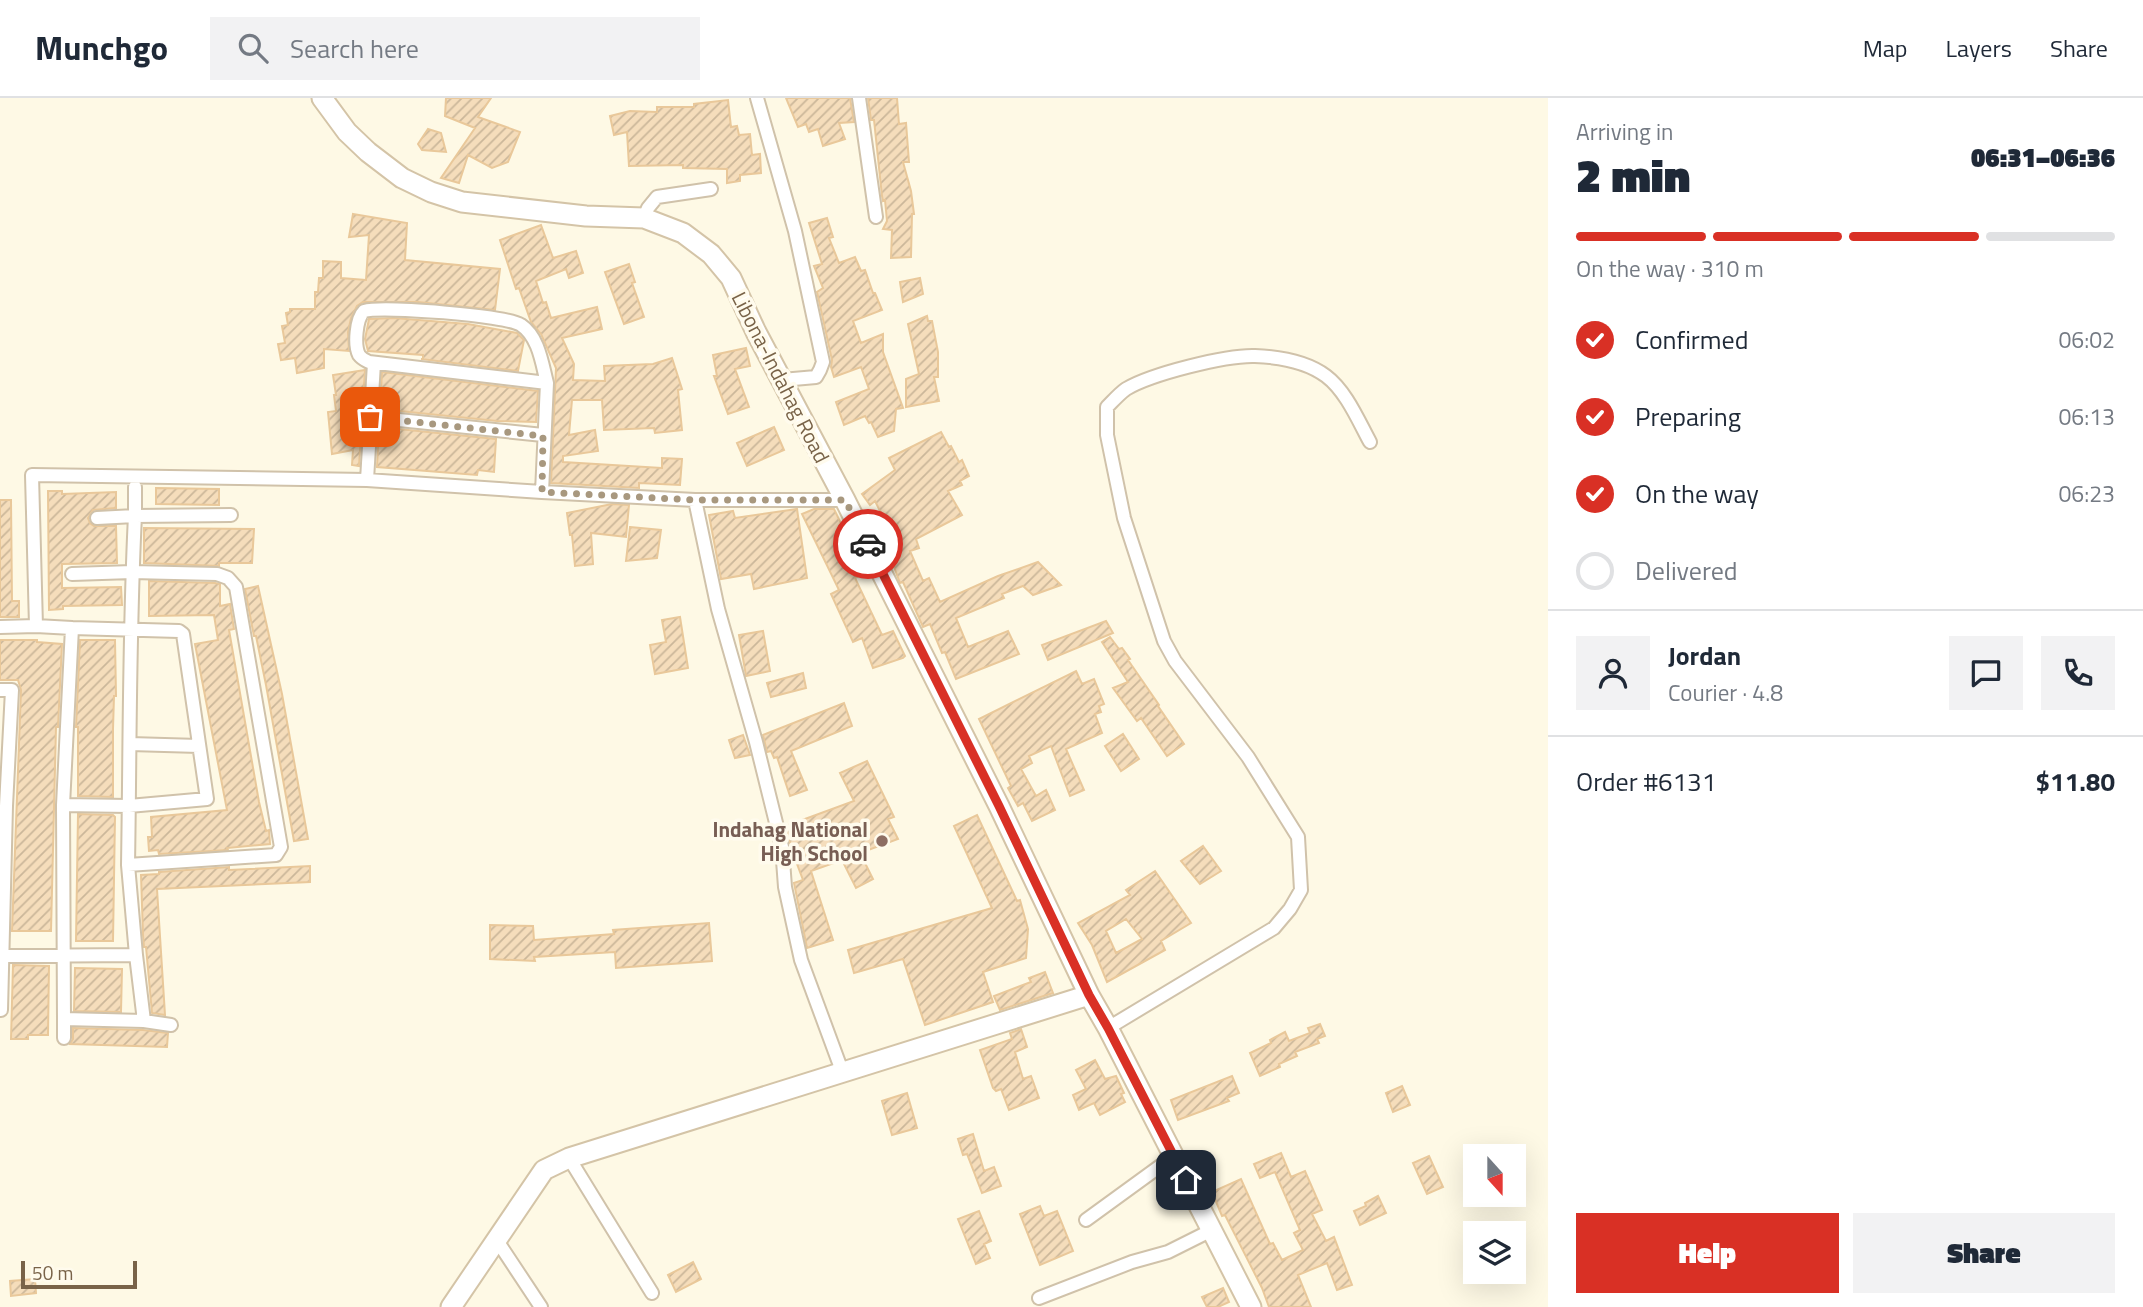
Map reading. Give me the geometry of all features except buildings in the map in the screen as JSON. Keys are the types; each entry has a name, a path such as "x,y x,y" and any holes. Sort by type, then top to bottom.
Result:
{"main road":[{"name":"Libona-Indahag Road","path":"322,98 347,132 368,152 402,177 431,191 462,202 586,216 644,218 682,233 711,254 731,278 756,332 845,500 999,806 1089,995 1251,1307"},
{"path":"451,1307 544,1170 569,1158 1089,995"}],"street":[{"path":"757,98 795,231 823,362 816,377 782,380"},
{"path":"859,98 876,218"},
{"path":"644,218 652,201 657,197 712,189"},
{"path":"542,492 547,383 540,352 530,334 520,324 500,319 388,308 364,311 358,319 358,353 362,358 374,363 547,383"},
{"path":"1108,1028 1274,928 1301,890 1298,837 1248,757 1175,660 1164,641 1124,518 1107,435 1107,407 1125,390 1152,377 1204,363 1253,356 1303,363 1327,376 1348,402 1370,442"},
{"path":"367,480 374,363"},
{"path":"370,417 543,436"},
{"path":"36,626 32,475 367,480 695,500 845,500"},
{"path":"135,487 128,865 144,1021"},
{"path":"695,500 718,609 756,742 782,847 785,887 801,960 842,1071"},
{"path":"97,518 231,515"},
{"path":"72,574 217,574 228,578 236,587 281,847 276,855 128,865"},
{"path":"0,627 131,629 179,631 183,634 207,799 129,806 63,805"},
{"path":"64,1038 63,805 72,628"},
{"path":"0,690 12,690 1,1010"},
{"path":"130,744 199,746"},
{"path":"2,956 136,955"},
{"path":"64,1018 144,1021 171,1025"},
{"path":"1086,1220 1174,1156"},
{"path":"569,1158 652,1293"},
{"path":"1039,1298 1132,1262 1168,1252 1212,1230"},
{"path":"496,1239 541,1307"}],"way so far":[{"path":"370,417 543,436 542,492 695,500 845,500 868,544"}],"place":[{"name":"Indahag National High School","path":"882,841"}],"route":[{"path":"868,544 999,806 1089,995 1186,1180"}]}
